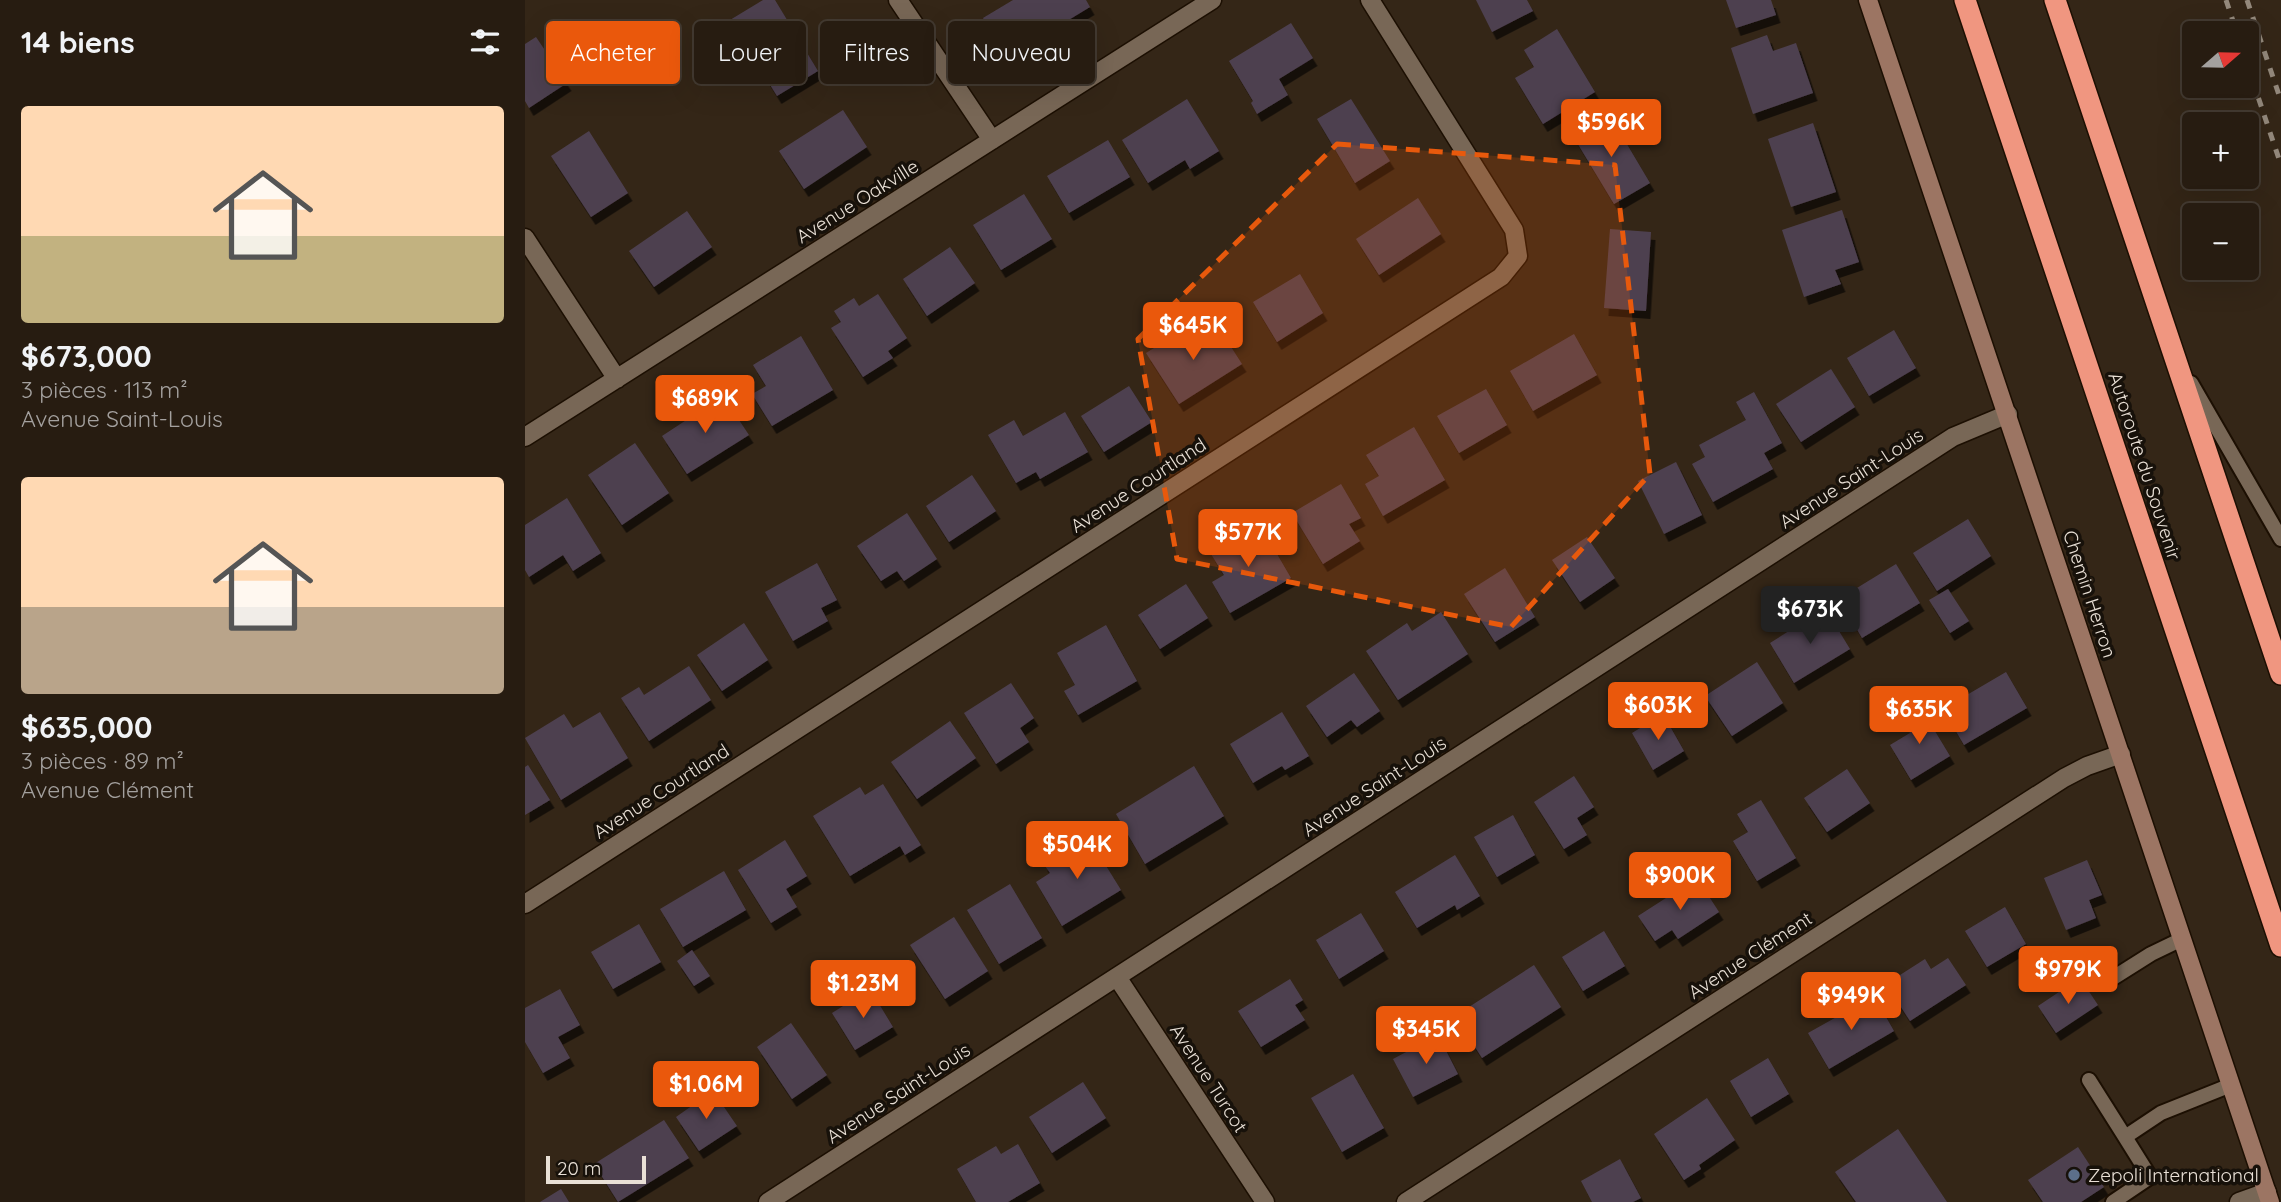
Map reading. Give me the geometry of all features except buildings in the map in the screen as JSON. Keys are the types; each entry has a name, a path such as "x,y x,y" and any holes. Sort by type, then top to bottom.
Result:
{"highway":[{"name":"Autoroute du Souvenir","path":"1965,0 2281,946"},
{"path":"2055,0 2281,674"}],"main road":[{"name":"Chemin Herron","path":"1868,0 2268,1197"}],"street":[{"path":"898,0 992,140"},
{"name":"Avenue Oakville","path":"525,437 1212,0"},
{"name":"Avenue Courtland","path":"525,904 1501,277 1518,256 1514,230 1370,0"},
{"path":"525,238 617,379"},
{"name":"Avenue Saint-Louis","path":"768,1202 1953,437 2008,414"},
{"name":"Avenue Clément","path":"1406,1202 2064,778 2087,766 2121,754"},
{"name":"Avenue Turcot","path":"1117,977 1265,1202"},
{"path":"2239,1202 2268,1197"}],"lane":[{"path":"2175,355 2281,540"},
{"path":"2105,984 2151,954 2182,939"},
{"path":"2089,1080 2150,1177 2113,1202"},
{"path":"2125,1137 2161,1113 2231,1085"}],"highlighted area":[{"path":"1337,144 1615,165 1650,474 1511,627 1177,559 1138,339"}],"railway":[{"path":"2226,0 2233,21"},
{"path":"2247,0 2281,101"},
{"path":"2258,98 2281,165"}],"place":[{"name":"Zepoli International","path":"2074,1175"}]}
